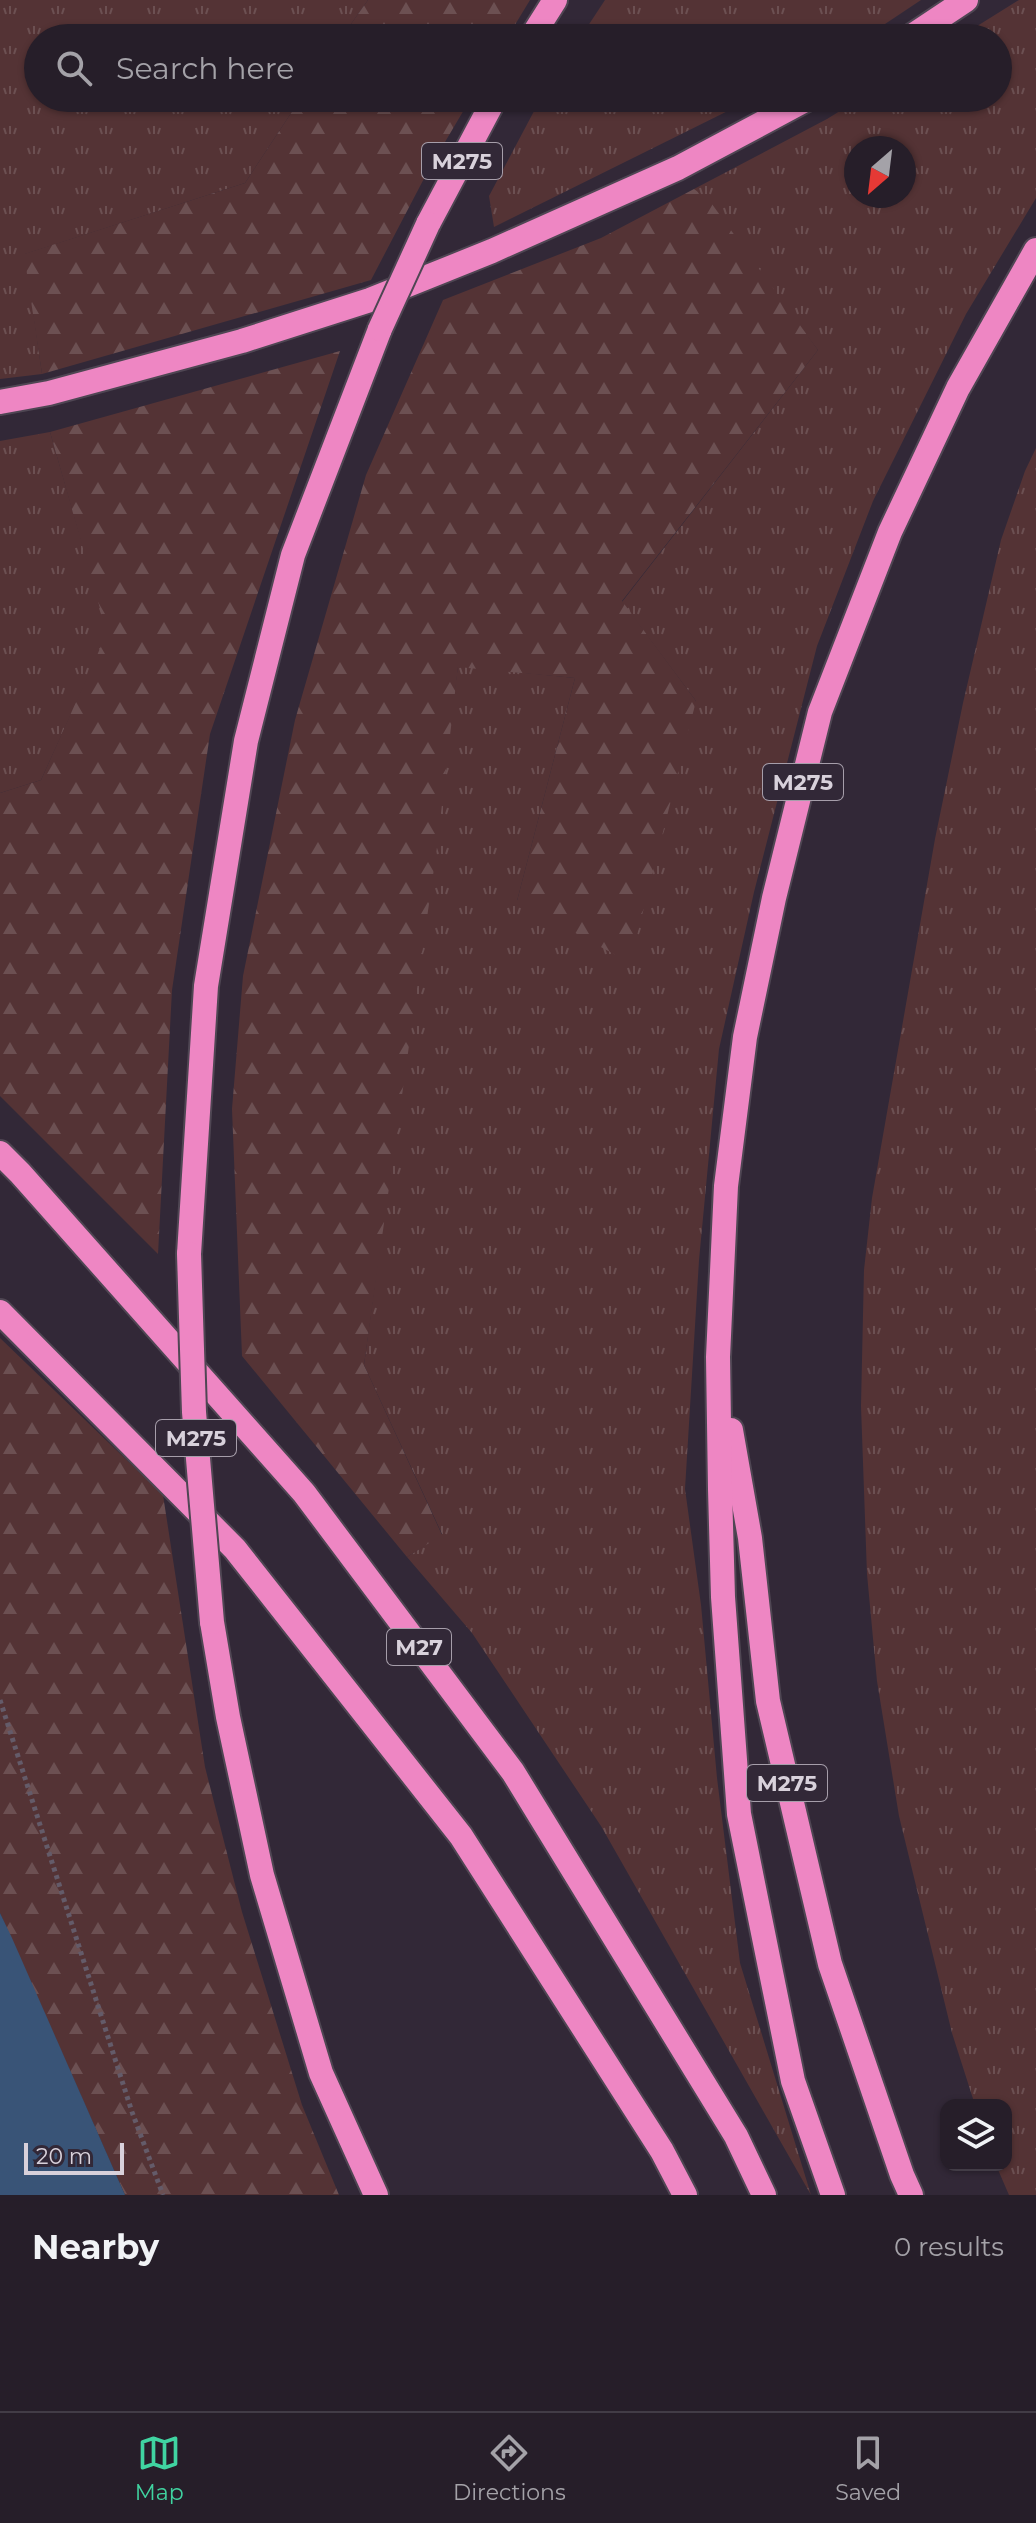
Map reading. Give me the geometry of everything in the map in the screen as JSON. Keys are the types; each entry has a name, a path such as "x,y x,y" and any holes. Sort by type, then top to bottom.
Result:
{"highway":[{"path":"540,24 555,0"},
{"path":"930,24 966,0"},
{"name":"M275","path":"376,2195 321,2073 262,1875 228,1717 212,1622 194,1412 189,1254 206,986 246,741 293,555 380,329 428,224 488,112"},
{"path":"0,402 49,393 242,341 370,300 492,251 678,168 783,112"},
{"name":"M275","path":"911,2195 830,1964 771,1717 750,1538 718,1357 726,1186 745,1037 774,898 820,712 890,532 958,388 1036,250"},
{"name":"M27","path":"0,1153 304,1493 513,1772 736,2136 764,2195"},
{"path":"0,1312 235,1549 461,1836 662,2151 685,2195"},
{"path":"718,1357 723,1597 739,1814 793,2081 833,2195"}],"path":[{"path":"0,1700 132,2112 163,2195"}],"green space":[{"path":"0,0 368,0 351,24 24,24 24,112 292,112 245,183 25,254 42,374 0,379"},
{"path":"368,0 530,0 515,24 351,24"},
{"path":"605,0 921,0 885,24 589,24"},
{"path":"1019,0 1036,0 1036,198 966,314 873,501 817,646 754,892 719,1049 699,1260 685,1489 701,1605 717,1778 740,1963 811,2195 601,1826 472,1633 407,1557 442,1534 364,1365 458,666 575,678 517,901 696,701 622,602 818,350 694,189 838,112 1012,112 1012,24 980,24"},
{"path":"292,112 463,112 371,280 42,374 24,254 245,183"},
{"path":"534,112 726,112 494,227 489,196"},
{"path":"694,189 709,200 818,350 622,601 696,701 630,963 517,901 575,678 458,667 437,847 364,1365 442,1535 407,1557 242,1356 232,1109 243,976 295,720 366,475 443,300 601,238"},
{"path":"340,351 210,734 172,990 158,1254 0,1096 0,793 41,780 107,633 50,432"},
{"path":"50,432 108,633 41,780 0,793 0,441"},
{"path":"1036,448 1036,2195 1009,2195 999,2171 1012,2171 1012,2099 973,2099 952,2033 899,1816 877,1681 867,1574 861,1406 864,1270 872,1198 935,839 963,703 1001,540"},
{"path":"0,1338 163,1495 205,1767 242,1912 302,2105 339,2195 125,2195 0,1913"}],"water":[{"path":"0,1913 12,1938 125,2195 0,2195"}]}
